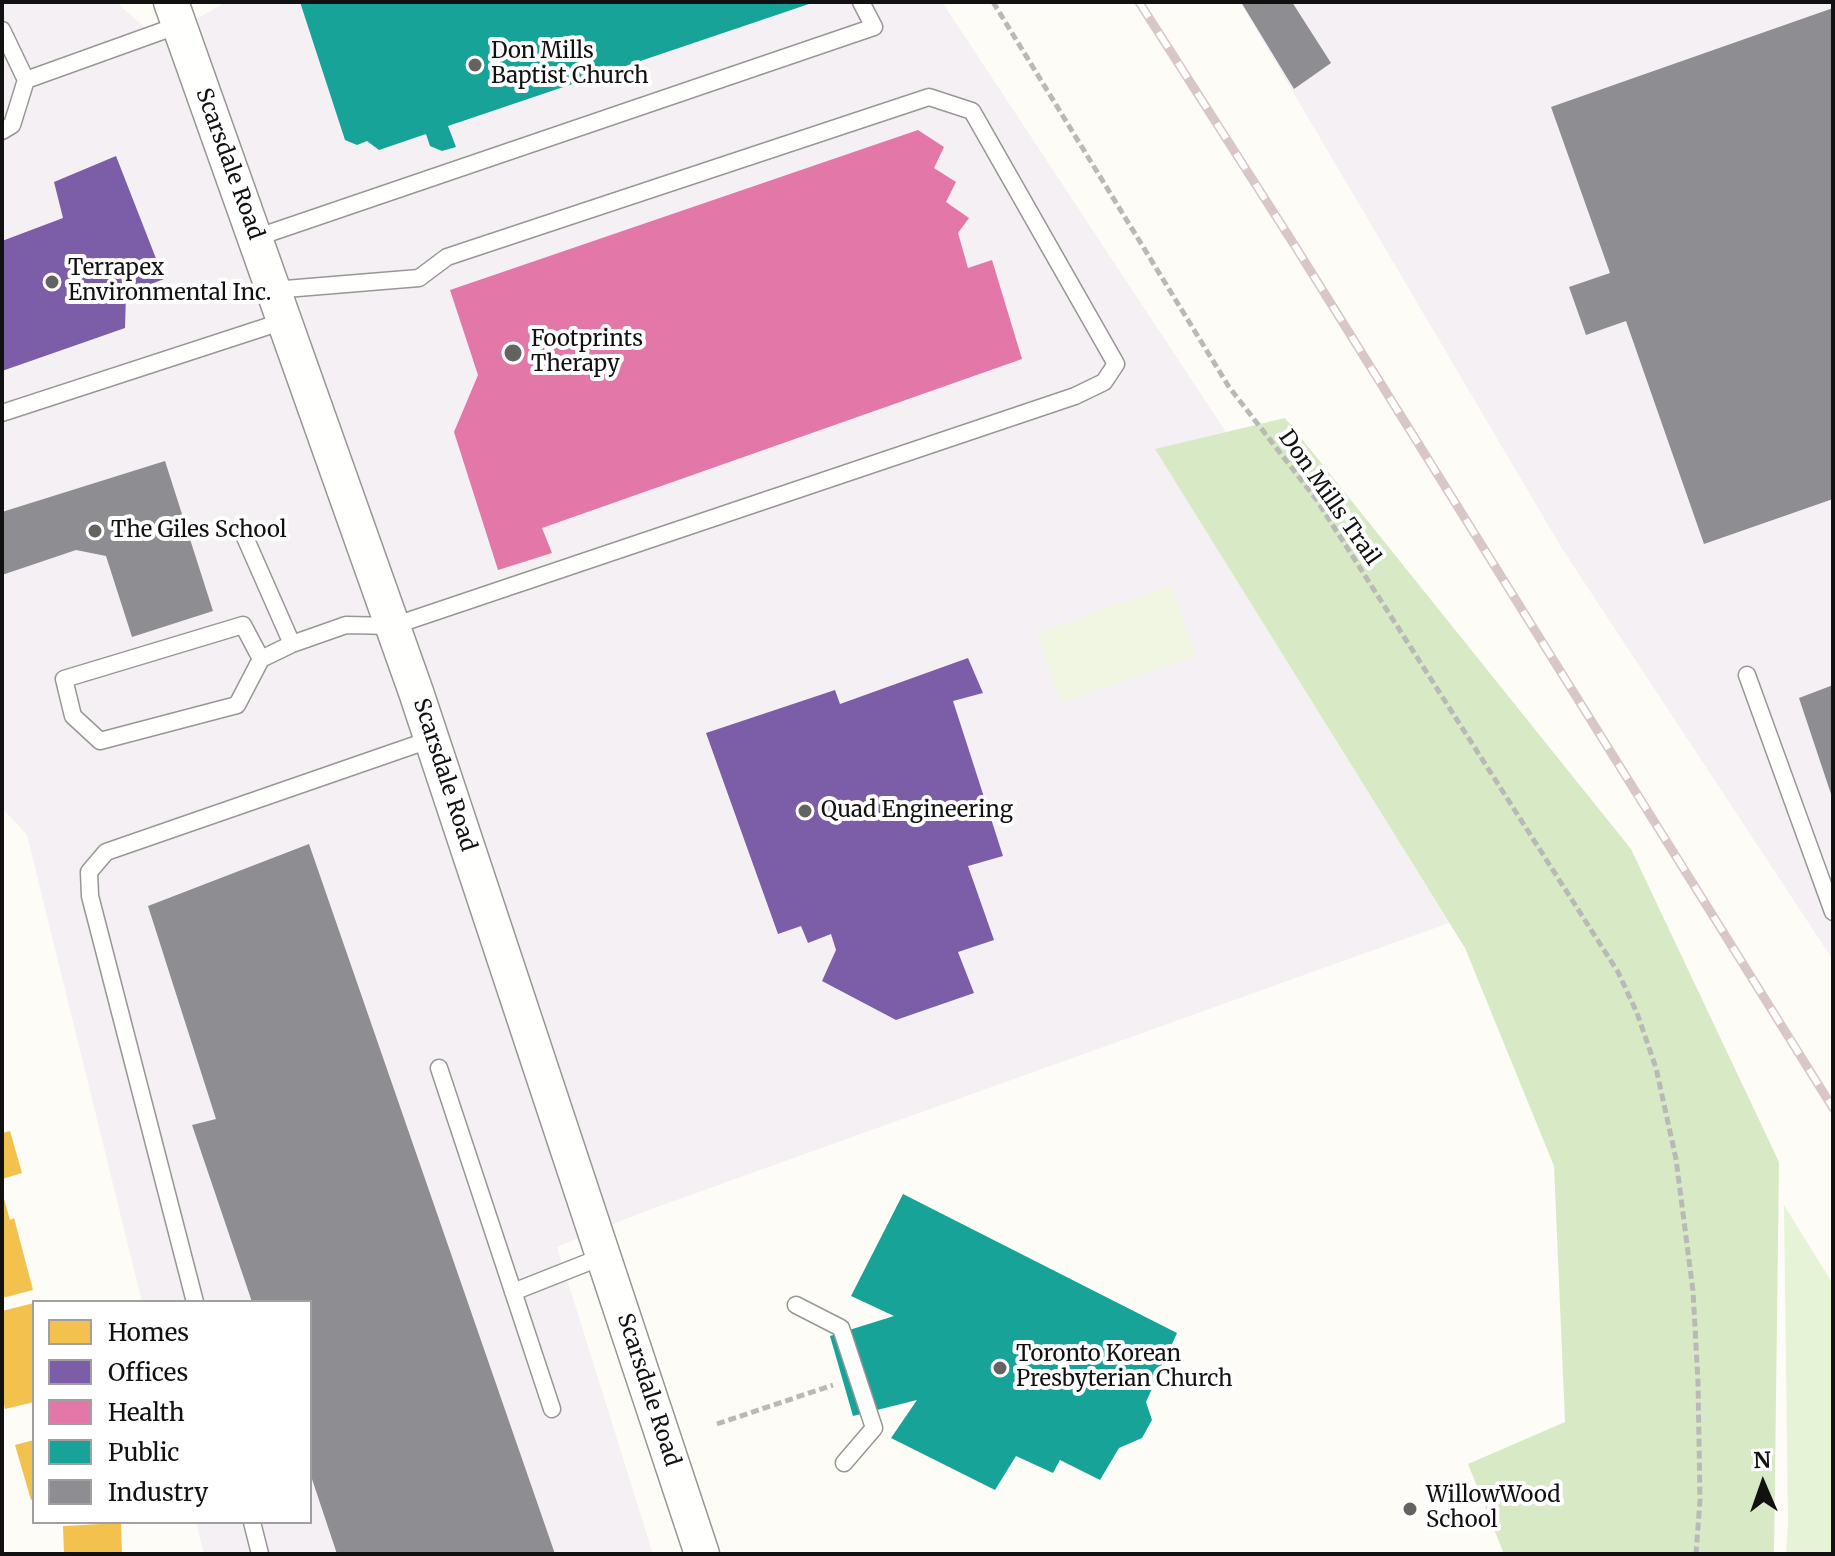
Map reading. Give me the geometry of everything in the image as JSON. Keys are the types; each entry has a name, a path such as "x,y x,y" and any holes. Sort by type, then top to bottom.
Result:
{"street":[{"name":"Scarsdale Road","path":"175,14 432,739 702,1554"}],"lane":[{"path":"255,238 874,27 861,2"},
{"path":"26,80 175,14"},
{"path":"2,30 26,80 12,125 2,131"},
{"path":"2,413 279,306 419,278 447,257 929,97 972,111 1116,364 1104,382 1075,396 393,626 346,625 292,644 261,659 237,705 100,741 73,716 64,679 243,625 261,659"},
{"path":"244,535 292,644"},
{"path":"1747,675 1833,912"},
{"path":"194,1300 90,896 89,872 106,852 432,739"},
{"path":"439,1068 552,1409"},
{"path":"513,1292 604,1256"},
{"path":"796,1305 841,1328 874,1428 844,1463"},
{"path":"252,1524 260,1554"}],"path":[{"name":"Don Mills Trail","path":"993,2 1229,387 1316,499 1618,972 1637,1013 1656,1068 1676,1159 1693,1291 1700,1486 1696,1554"},
{"path":"717,1424 782,1401"}],"shaded area":[{"path":"2,2 116,2 159,40 226,2 942,2 1226,432 1156,450 1449,923 643,1212 557,1247 653,1554 204,1554 196,1524 312,1524 312,1300 142,1300 27,835 2,808"},
{"path":"1240,2 1833,2 1833,960 1561,547"}],"green space":[{"path":"1285,418 1631,849 1779,1162 1774,1554 1504,1554 1468,1464 1565,1422 1554,1166 1465,948 1155,449"},
{"path":"1171,586 1196,656 1061,703 1037,633"},
{"path":"1784,1205 1833,1284 1833,1554 1786,1554"}],"building: Homes":[{"path":"10,1131 22,1173 2,1179 2,1133"},
{"path":"2,1200 10,1220 14,1218 33,1290 2,1298"},
{"path":"32,1304 32,1402 5,1409 2,1396 2,1311"},
{"path":"32,1441 31,1500 15,1445"},
{"path":"121,1524 122,1554 64,1554 63,1526"}],"building: Offices":[{"path":"116,156 164,279 126,294 125,328 2,371 2,241 63,218 54,182"},
{"path":"968,658 983,693 953,701 1003,856 968,866 994,940 958,952 974,993 896,1020 822,981 836,950 831,934 808,943 801,926 778,934 706,733 835,690 840,704"}],"building: Health":[{"path":"918,130 944,147 934,168 956,182 946,202 969,218 958,233 968,268 992,260 1022,359 542,528 552,553 498,570 454,432 478,375 450,290"}],"building: Public":[{"name":"Don Mills Baptist Church","path":"300,2 809,4 448,126 456,147 442,151 430,146 426,134 379,150 367,141 357,145 345,140"},
{"name":"Toronto Korean Presbyterian Church","path":"903,1194 1177,1333 1146,1402 1152,1420 1142,1438 1119,1448 1100,1480 1060,1460 1053,1473 1016,1456 995,1490 891,1438 917,1400 853,1416 830,1336 894,1316 851,1296"}],"building: Industry":[{"path":"1241,2 1292,2 1331,63 1294,89"},
{"path":"1833,8 1833,499 1704,544 1626,321 1586,335 1569,287 1610,273 1551,107"},
{"name":"The Giles School","path":"165,461 213,611 132,637 106,556 76,550 2,575 2,512"},
{"path":"1833,685 1833,797 1832,797 1799,698"},
{"path":"309,844 555,1554 337,1554 312,1479 312,1300 251,1300 192,1125 216,1119 148,906"}],"railway":[{"path":"1139,2 1295,246 1833,1108"}],"place":[{"name":"Don Mills Baptist Church","path":"475,65"},
{"name":"Terrapex Environmental Inc.","path":"52,282"},
{"name":"Footprints Therapy","path":"513,353"},
{"name":"The Giles School","path":"95,531"},
{"name":"Quad Engineering","path":"805,811"},
{"name":"Toronto Korean Presbyterian Church","path":"1000,1368"},
{"name":"WillowWood School","path":"1410,1509"}]}
